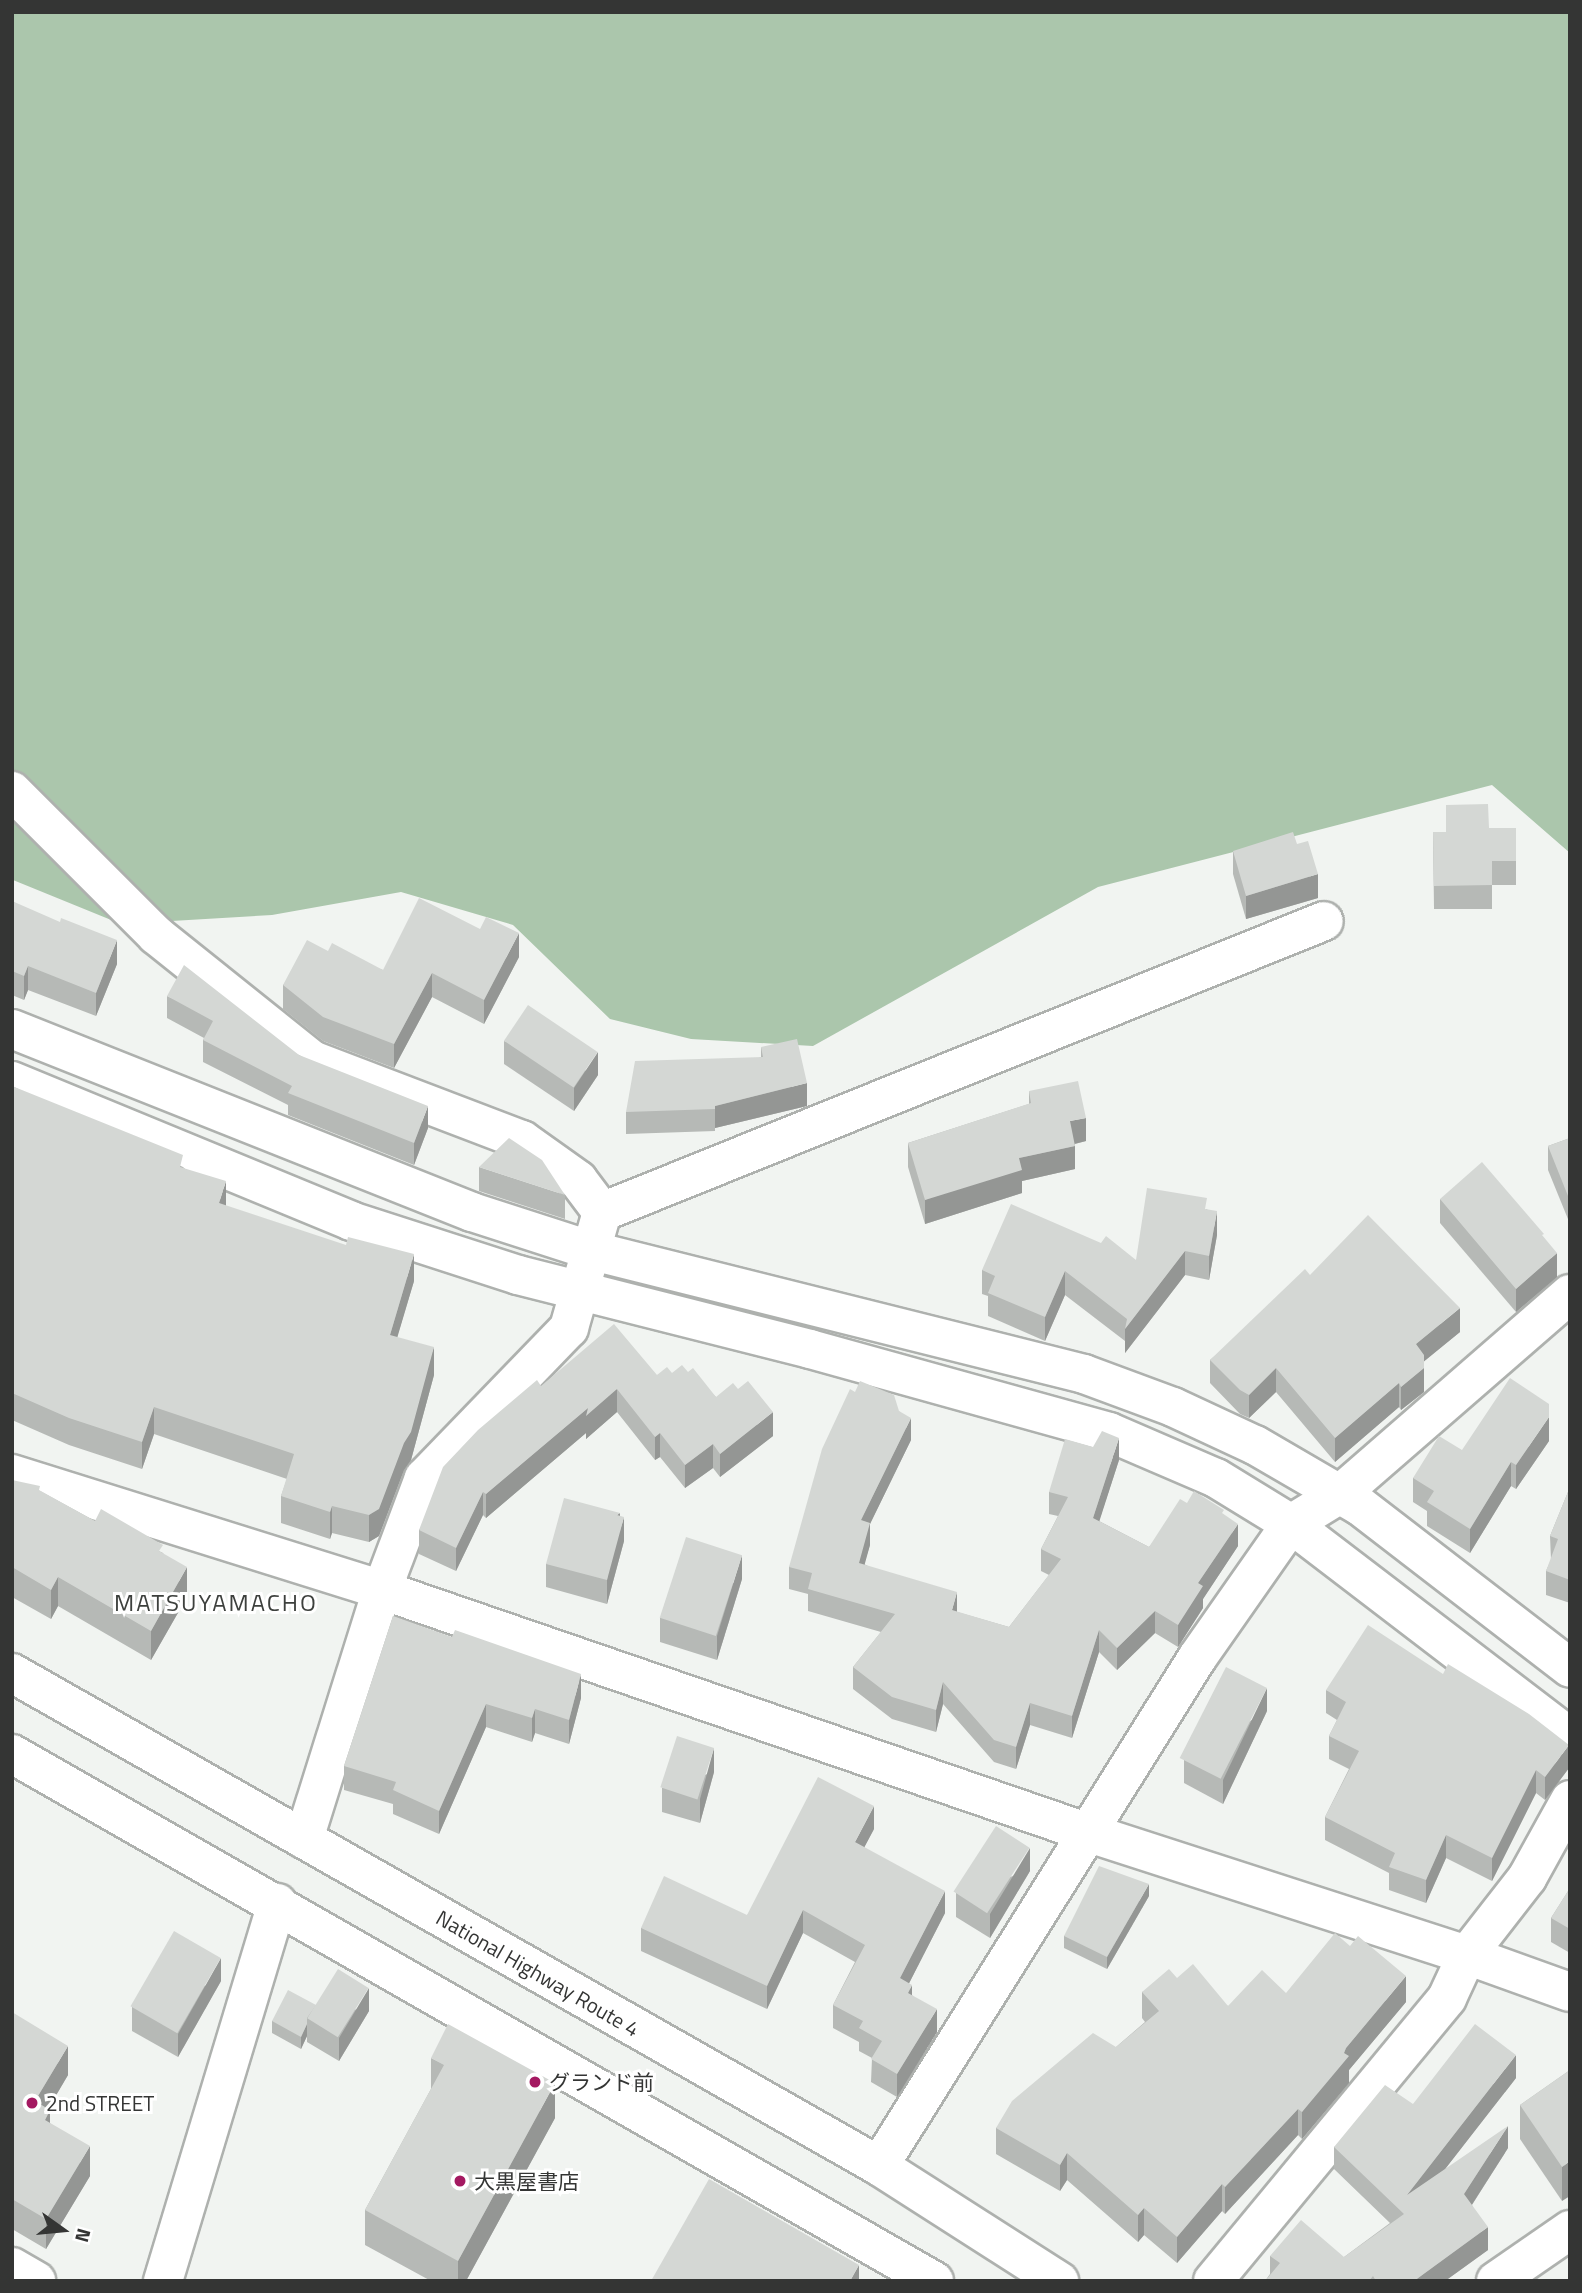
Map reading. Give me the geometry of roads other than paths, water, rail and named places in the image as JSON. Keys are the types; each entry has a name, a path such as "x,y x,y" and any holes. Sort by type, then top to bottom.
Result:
{"main road":[{"path":"12,791 156,935 312,1060 522,1140 578,1180 602,1212 569,1328 424,1478 382,1590 304,1839"},
{"path":"602,1212 1324,921"},
{"path":"12,1029 459,1208 593,1251 1084,1374 1173,1407 1255,1445 1360,1506 1570,1668"},
{"path":"12,1081 351,1221 518,1275 581,1289 1109,1432 1216,1479 1291,1524 1570,1737"},
{"path":"879,2166 1197,1658 1291,1524 1340,1494 1570,1294"},
{"path":"12,1474 382,1590 1086,1832 1467,1955 1570,1992"},
{"name":"National Highway Route 4","path":"12,1673 879,2166 1059,2281"},
{"path":"12,1754 277,1903 934,2281"},
{"path":"1213,2281 1447,1998 1467,1955 1527,1878 1570,1800"},
{"path":"163,2281 277,1903"},
{"path":"1496,2281 1570,2230"}],"place":[{"name":"グランド前","path":"535,2082"},
{"name":"2nd STREET","path":"32,2103"},
{"name":"大黒屋書店","path":"460,2181"}],"district":[{"name":"MATSUYAMACHO","path":"216,1603"}]}
